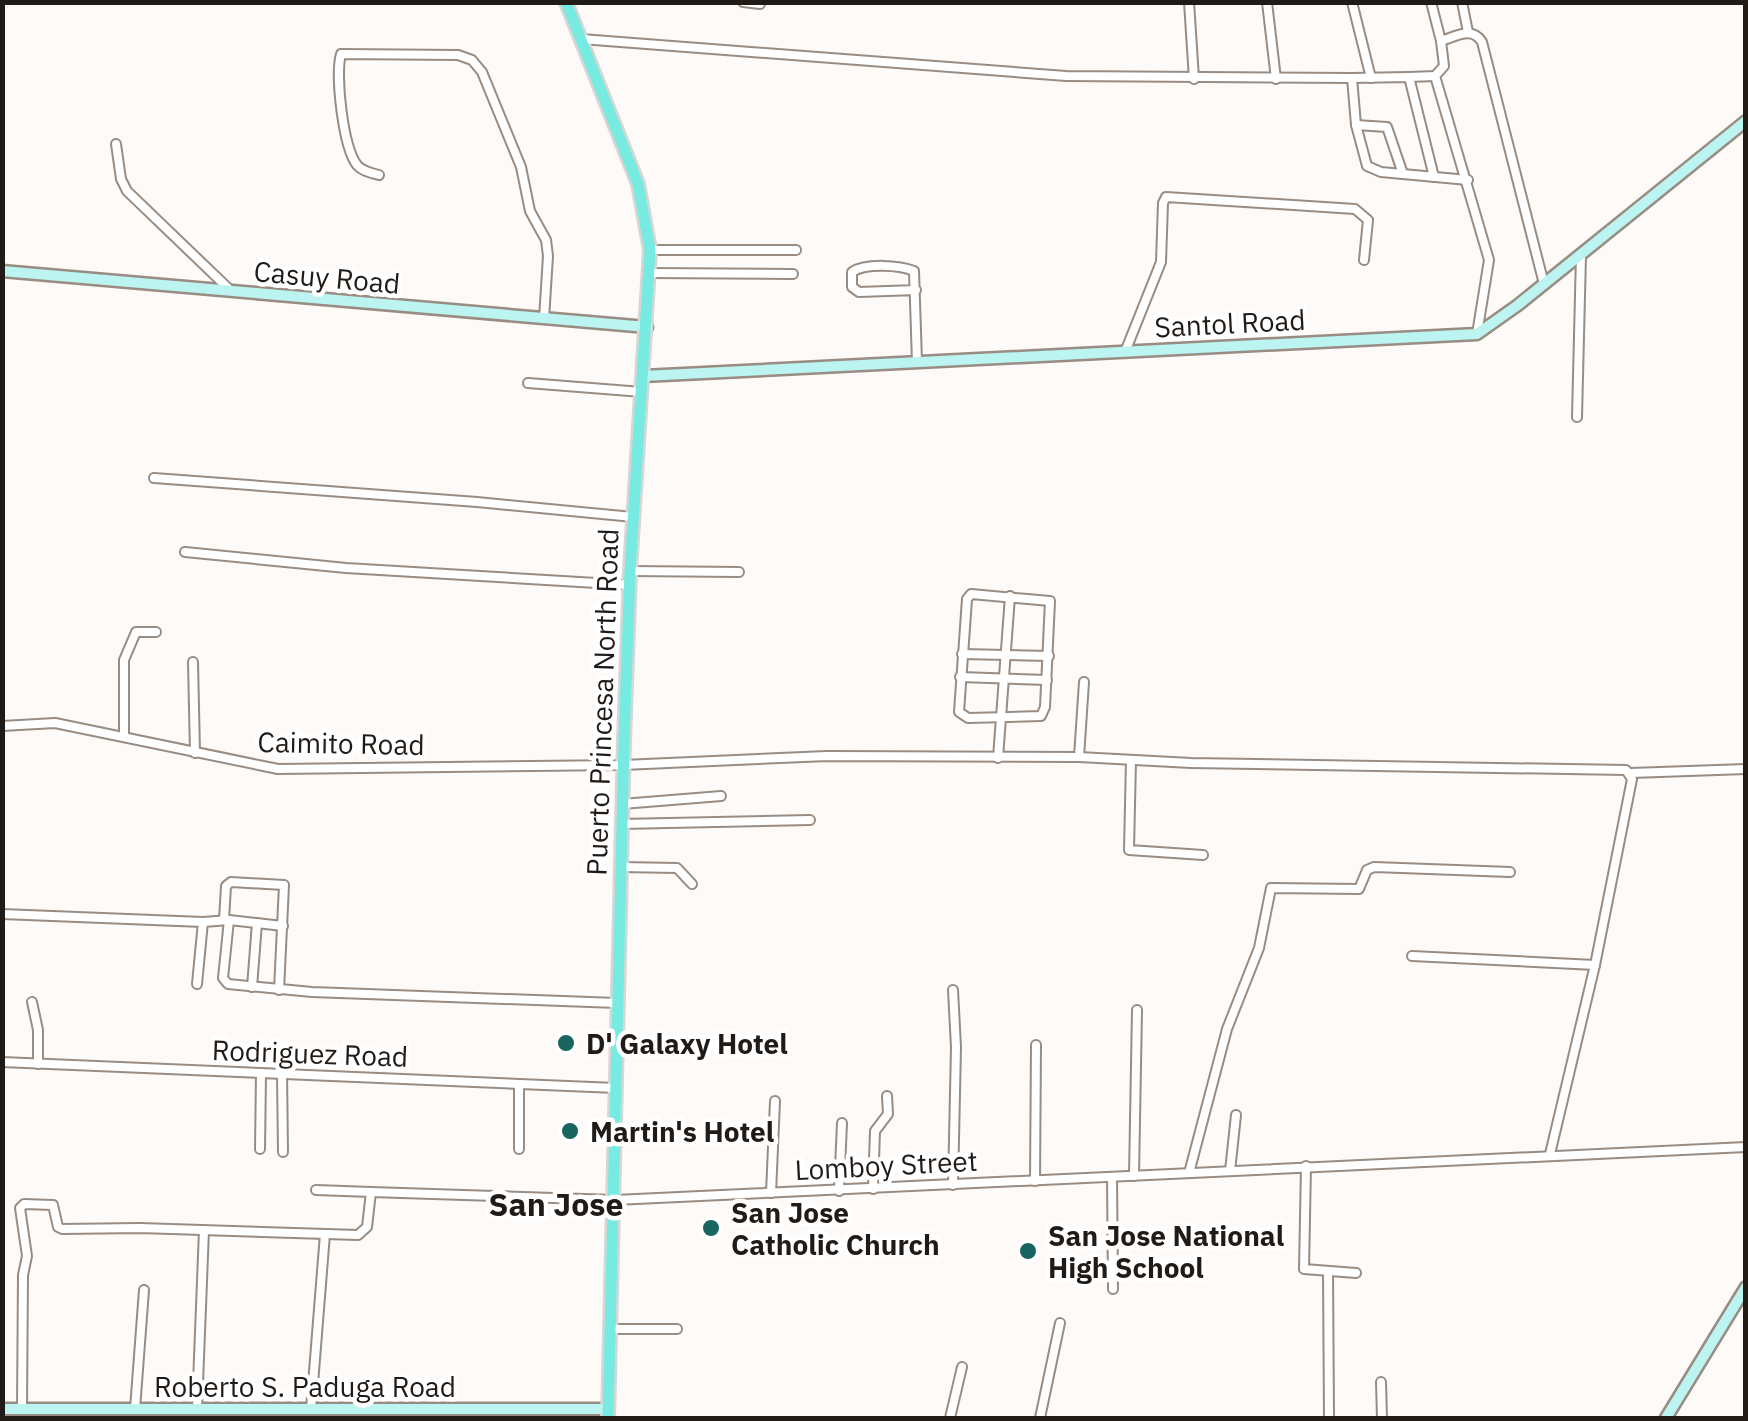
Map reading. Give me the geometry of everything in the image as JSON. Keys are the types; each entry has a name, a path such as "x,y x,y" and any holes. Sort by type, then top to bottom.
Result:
{"main road":[{"name":"Puerto Princesa North Road","path":"566,2 638,184 650,250 630,570 608,1414"}],"street":[{"path":"742,2 760,4"},
{"path":"1190,2 1194,79"},
{"path":"1267,2 1276,79"},
{"path":"1352,2 1371,78"},
{"path":"581,39 1066,76 1408,78 1435,76 1444,66 1432,2"},
{"path":"1462,2 1468,32"},
{"path":"1441,41 1468,32 1482,42 1544,284"},
{"path":"378,175 355,163 342,116 340,54 458,55 472,60 482,72 521,167 528,204 546,240 544,318"},
{"path":"1435,76 1489,260 1477,334"},
{"path":"1352,78 1356,125 1366,166 1381,172 1468,180"},
{"path":"1408,78 1434,177"},
{"path":"1477,334 1746,121"},
{"path":"1356,125 1388,127 1403,174"},
{"path":"116,144 126,191 231,291"},
{"path":"1124,352 1162,262 1162,203 1166,197 1361,211 1368,220 1364,260"},
{"path":"650,250 796,250"},
{"path":"1578,417 1581,255"},
{"path":"916,290 858,292 852,289 852,272 859,267 909,268 915,274 916,290 917,362"},
{"name":"Casuy Road","path":"2,271 647,327"},
{"path":"649,273 793,274"},
{"name":"Santol Road","path":"643,376 1477,334"},
{"path":"528,383 642,392"},
{"path":"154,478 478,502 633,518"},
{"path":"185,552 346,568 630,585"},
{"path":"630,570 739,572"},
{"path":"968,595 1050,600 1046,707 1041,716 962,716 958,708 962,654 968,595"},
{"path":"998,758 1010,596"},
{"path":"124,737 125,656 134,634 156,632"},
{"path":"962,654 1048,656"},
{"path":"193,662 196,753"},
{"path":"960,678 1047,680"},
{"path":"1079,758 1084,682"},
{"name":"Caimito Road","path":"2,726 46,722 278,769 623,765 827,756 1619,768 1631,773 1746,769"},
{"path":"1131,760 1129,850 1203,855"},
{"path":"1550,1154 1595,965 1631,773"},
{"path":"622,804 722,796"},
{"path":"622,824 810,820"},
{"path":"620,867 677,868 692,884"},
{"path":"1188,1173 1227,1029 1259,948 1271,888 1359,890 1367,870 1374,867 1510,872"},
{"path":"279,990 285,888 279,882 234,881 228,884 224,981 228,984 279,990 617,1003"},
{"path":"2,914 226,920 282,926"},
{"path":"197,984 203,922"},
{"path":"252,988 257,922"},
{"path":"1412,956 1595,965"},
{"path":"953,990 954,1185"},
{"path":"32,1002 38,1030 38,1064"},
{"path":"1134,1176 1137,1010"},
{"path":"1035,1181 1036,1045"},
{"name":"Rodriguez Road","path":"2,1062 616,1088"},
{"path":"260,1149 261,1074"},
{"path":"282,1074 283,1152"},
{"path":"519,1084 520,1149"},
{"path":"873,1189 875,1131 888,1114 887,1096"},
{"path":"771,1193 775,1101"},
{"path":"1230,1170 1236,1115"},
{"path":"839,1191 842,1122"},
{"name":"Lomboy Street","path":"316,1190 615,1200 1746,1146"},
{"path":"1306,1166 1304,1266 1307,1270 1356,1273"},
{"path":"1112,1177 1113,1289"},
{"path":"22,1409 23,1275 27,1256 21,1206 53,1205 58,1227 62,1229 358,1234 364,1231 371,1192"},
{"path":"197,1409 204,1230"},
{"path":"311,1409 326,1234"},
{"path":"1328,1272 1330,1418"},
{"path":"1666,1418 1746,1287"},
{"path":"136,1409 144,1290"},
{"path":"1040,1418 1060,1323"},
{"path":"611,1329 677,1329"},
{"path":"950,1418 962,1367"},
{"path":"1381,1382 1382,1418"},
{"name":"Roberto S. Paduga Road","path":"2,1409 608,1414"}],"place":[{"name":"D' Galaxy Hotel","path":"566,1043"},
{"name":"Martin's Hotel","path":"570,1131"},
{"name":"San Jose Catholic Church","path":"711,1228"},
{"name":"San Jose National High School","path":"1028,1251"}],"district":[{"name":"San Jose","path":"556,1204"}]}
